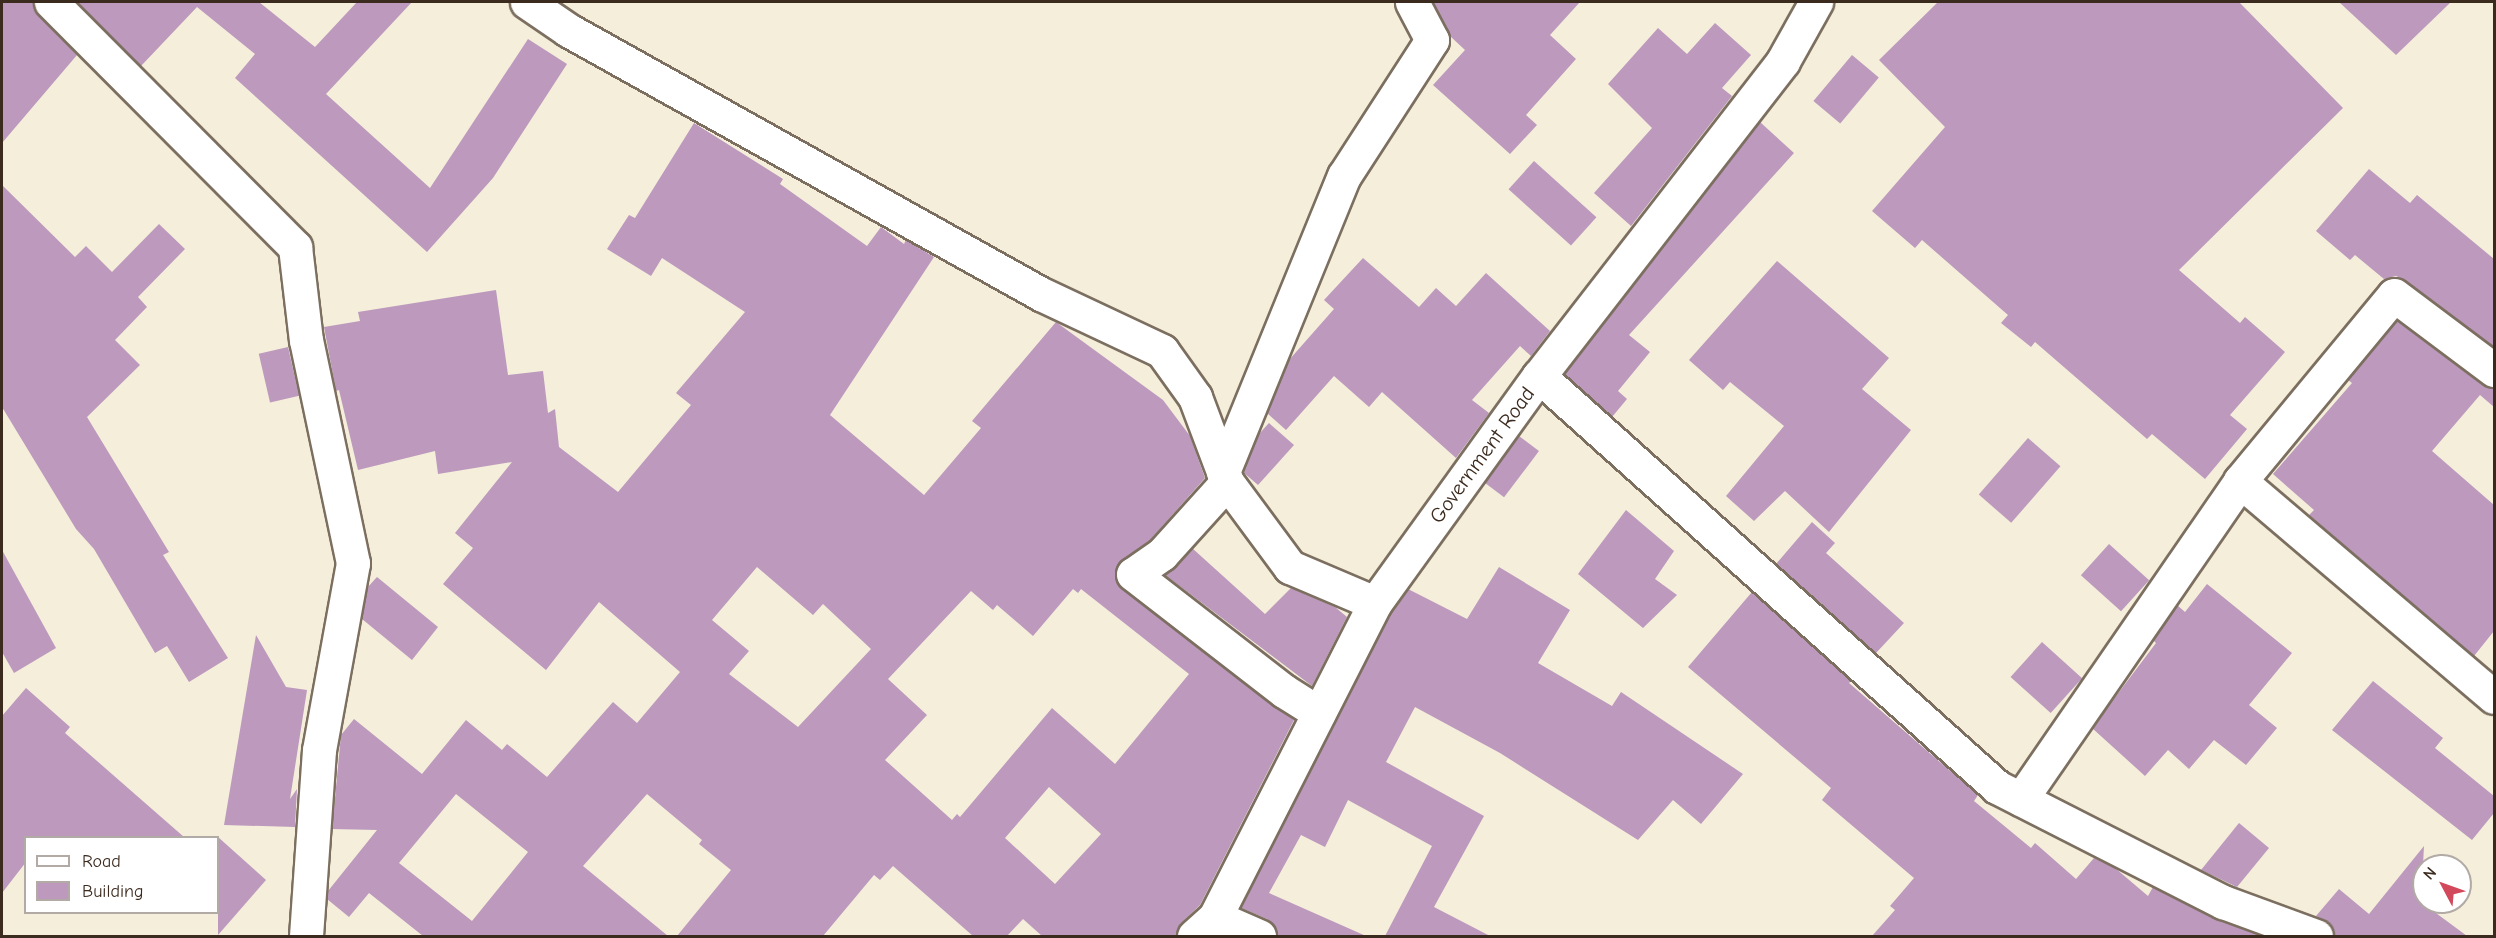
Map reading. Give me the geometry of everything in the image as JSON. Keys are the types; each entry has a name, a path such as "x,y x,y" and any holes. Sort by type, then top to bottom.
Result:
{"street":[{"path":"51,2 295,247 306,340 353,563 319,750 306,936"},
{"path":"527,2 568,30 1041,294 1161,351 1195,397 1225,477 1290,567 1375,603"},
{"path":"1319,713 1284,691 1133,574 1162,554 1225,477 1344,176 1432,40 1412,2"},
{"name":"Government Road","path":"1205,927 1375,603 1539,376 1782,62 1816,2"},
{"path":"2021,799 2240,481 2394,295 2494,370"},
{"path":"1539,376 1998,787 2223,902 2316,936"},
{"path":"2240,481 2494,697"},
{"path":"1205,927 1259,936"}],"building":[{"path":"2,2 33,2 38,15 77,55 2,143"},
{"path":"77,2 259,2 315,47 357,2 412,2 326,94 430,188 528,39 567,64 493,178 427,252 235,78 255,54 197,7 141,66"},
{"path":"1433,2 1580,2 1550,35 1576,59 1526,115 1537,125 1510,154 1433,85 1465,50 1450,36"},
{"path":"1938,2 2239,2 2343,108 2179,270 2240,323 2245,317 2285,352 2230,415 2247,429 2205,479 2152,434 2147,439 2035,342 2031,347 2001,323 2008,315 1922,240 1915,248 1872,211 1945,127 1879,60"},
{"path":"2339,2 2451,2 2396,55"},
{"path":"1715,23 1751,55 1722,88 1732,96 1631,226 1594,193 1652,128 1608,84 1658,28 1687,54"},
{"path":"1852,55 1879,77 1840,123 1813,101"},
{"path":"1760,122 1794,153 1629,335 1650,352 1618,391 1627,399 1612,417 1564,374"},
{"path":"694,123 783,179 780,184 867,246 881,227 904,244 906,240 934,257 830,415 924,495 981,428 972,421 1056,322 1163,400 1190,436 1205,478 1150,540 1117,565 1116,582 1294,720 1200,905 1181,923 1176,936 1042,936 1023,919 1007,936 973,936 893,866 880,880 874,875 823,936 677,936 731,870 699,844 702,840 647,794 583,866 668,936 423,936 369,893 349,917 327,899 328,891 377,830 332,829 341,735 354,719 422,774 466,720 502,750 507,744 547,777 613,702 637,723 680,672 599,602 546,670 443,584 473,548 455,533 512,462 438,474 435,451 358,470 339,390 336,391 324,327 360,321 358,312 496,290 508,375 543,371 548,413 555,409 559,447 618,492 691,405 676,393 745,312 662,258 651,276 607,249 629,215 635,218","holes":["757,567 813,615 823,604 871,649 798,727 729,674 749,651 712,620","1073,589 1078,593 1081,589 1189,674 1115,764 1052,708 960,817 957,814 952,820 885,760 927,715 888,679 971,591 993,610 997,605 1033,636","1049,787 1101,834 1055,884 1005,838","456,794 528,852 472,921 399,863"]},
{"path":"1534,161 1596,217 1571,245 1509,189"},
{"path":"2369,169 2410,203 2417,195 2494,259 2494,347 2405,280 2396,276 2384,279 2355,255 2350,260 2316,231"},
{"path":"2,185 75,257 86,246 112,272 159,224 185,249 138,297 147,307 115,340 140,365 87,417 169,552 163,555 228,658 189,682 167,646 155,653 94,549 76,529 2,407"},
{"path":"1363,258 1419,307 1436,288 1456,306 1486,273 1550,331 1531,356 1520,346 1472,400 1489,413 1456,458 1382,392 1369,407 1334,376 1286,430 1267,413 1289,360 1334,309 1324,300"},
{"path":"1777,261 1889,358 1862,389 1911,430 1829,532 1785,491 1754,521 1726,496 1784,426 1730,382 1723,390 1689,360"},
{"path":"2397,321 2483,385 2494,388 2494,407 2480,395 2432,451 2494,505 2494,631 2474,656 2309,515 2314,510 2273,474 2352,383 2348,380"},
{"path":"288,347 299,396 270,402 259,354"},
{"path":"1269,423 1294,445 1258,485 1243,472 1259,434"},
{"path":"1519,436 1539,451 1504,497 1484,482"},
{"path":"2028,438 2060,466 2011,523 1979,495"},
{"path":"1626,510 1674,551 1655,579 1677,595 1643,628 1578,574"},
{"path":"1812,522 1835,543 1826,553 1904,623 1876,653 1776,564"},
{"path":"2109,544 2149,580 2121,611 2081,575"},
{"path":"1192,548 1265,614 1291,588 1335,607 1347,617 1312,686 1165,575"},
{"path":"2,550 56,648 14,673 2,652"},
{"path":"1499,567 1570,610 1538,663 1612,706 1621,692 1743,774 1701,824 1673,800 1638,840 1500,753 1415,707 1386,762 1484,816 1434,907 1490,936 1385,936 1432,846 1348,800 1325,847 1301,835 1269,893 1366,936 1277,936 1274,925 1267,919 1241,908 1391,613 1408,589 1467,619"},
{"path":"377,577 438,627 412,660 362,619 367,588"},
{"path":"2207,584 2292,653 2249,705 2277,728 2246,765 2214,740 2189,769 2168,750 2145,776 2092,728 2156,643 2153,640 2177,605 2185,612"},
{"path":"1752,592 1851,681 1849,683 1978,795 1974,801 2031,848 2035,843 2076,879 2094,858 2115,868 2148,896 2153,887 2215,919 2263,936 1872,936 1895,910 1890,906 1914,878 1822,800 1831,788 1688,667"},
{"path":"256,635 286,687 307,690 290,799 297,789 295,827 224,825"},
{"path":"2042,642 2082,678 2051,713 2011,677"},
{"path":"2373,681 2443,738 2435,748 2494,796 2494,813 2472,840 2332,730"},
{"path":"26,688 70,727 65,733 183,836 24,836 24,865 2,893 2,716"},
{"path":"2239,823 2269,848 2237,887 2201,870"},
{"path":"219,838 266,880 218,935 219,914"},
{"path":"2424,846 2424,854 2418,854"},
{"path":"2412,861 2412,914 2437,914 2467,936 2334,936 2330,924 2316,916 2339,889 2369,914"}]}
